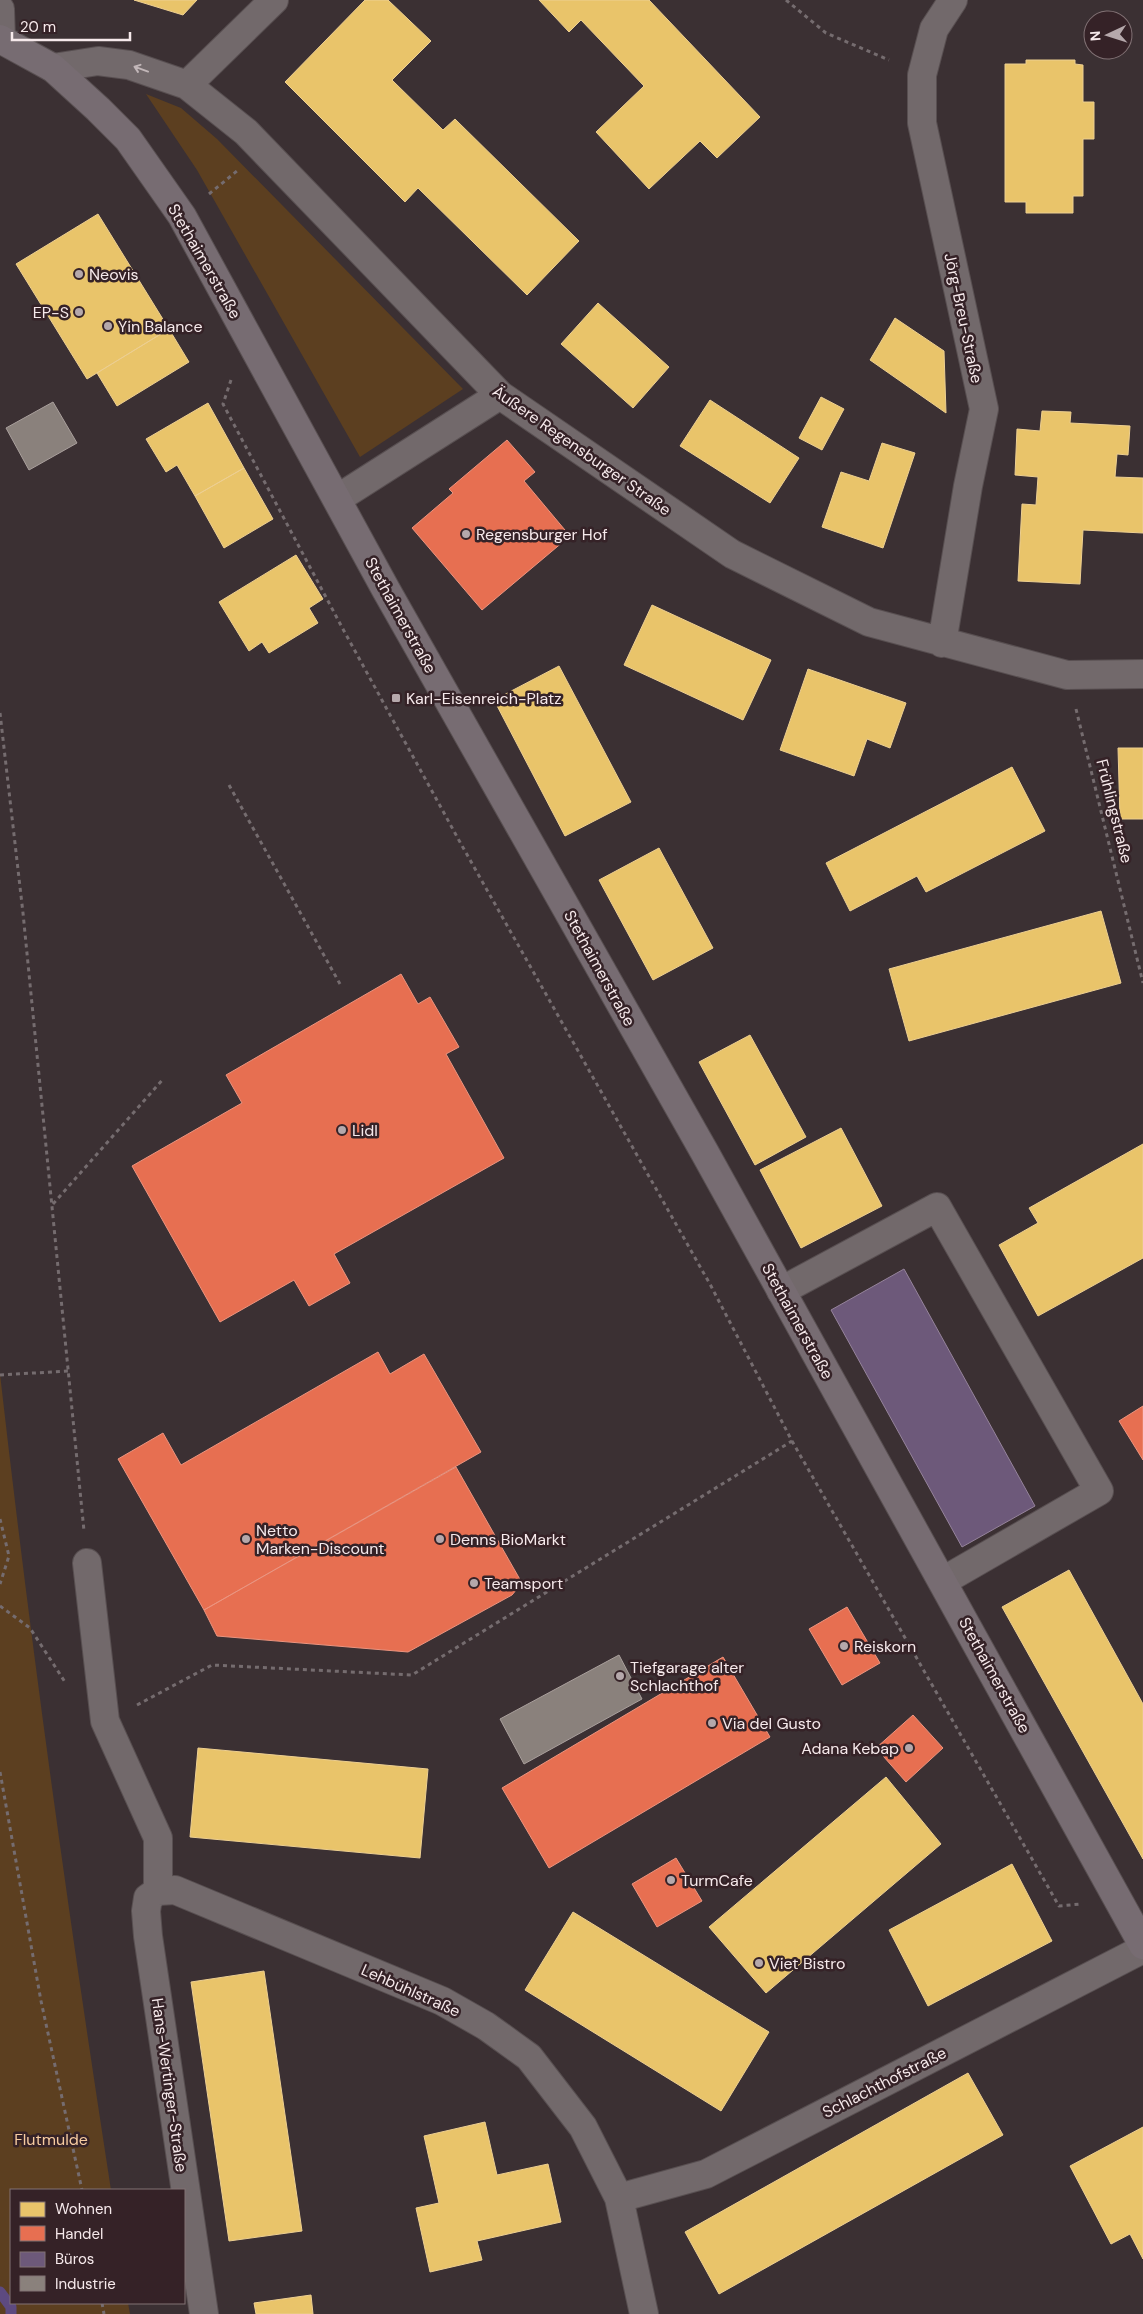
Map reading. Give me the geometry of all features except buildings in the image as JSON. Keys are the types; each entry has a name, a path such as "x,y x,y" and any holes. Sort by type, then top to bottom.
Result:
{"main road":[{"name":"Stethaimerstraße","path":"1,39 53,68 128,139 182,216 389,596 781,1291 1143,1947"}],"street":[{"path":"187,85 274,0"},
{"name":"Jörg-Breu-Straße","path":"942,643 968,486 984,410 922,123 922,75 934,29 953,0"},
{"path":"0,9 1,39"},
{"name":"Äußere Regensburger Straße","path":"53,68 98,61 128,65 187,85 246,132 500,395 732,554 869,622 1067,675 1143,674"},
{"path":"336,498 500,395"},
{"path":"781,1291 937,1207 1099,1491 942,1581"},
{"path":"87,1563 105,1721 158,1838 158,1891"},
{"name":"Lehbühlstraße","path":"158,1891 175,1890 442,2000 486,2026 529,2057 583,2127 619,2198 644,2314"},
{"name":"Hans-Wertinger-Straße","path":"158,1891 148,1898 146,1911 148,1936 204,2314"},
{"name":"Schlachthofstraße","path":"619,2198 706,2174 1143,1947"}],"path":[{"path":"786,0 826,33 922,75"},
{"path":"182,216 263,150"},
{"path":"247,334 224,404 344,631 461,844 711,1286 792,1440 1059,1906 1118,1901"},
{"name":"Frühlingstraße","path":"1067,675 1143,983"},
{"path":"0,714 23,913 87,1563"},
{"path":"229,785 340,984"},
{"path":"52,1204 164,1078"},
{"path":"0,1375 68,1371"},
{"path":"105,1721 212,1665 412,1675 792,1440"},
{"path":"0,1518 9,1556 0,1584"},
{"path":"0,1772 41,2001 82,2189"}],"green space":[{"path":"146,94 181,108 217,139 463,389 360,457 197,170"},
{"name":"Flutmulde","path":"0,1374 51,1783 111,2189 10,2189 10,2304 128,2304 130,2314 0,2314"}],"waterway":[{"path":"0,2292 11,2307 11,2314"}],"place":[{"name":"Neovis","path":"79,274"},
{"name":"EP-S","path":"79,312"},
{"name":"Yin Balance","path":"108,326"},
{"name":"Regensburger Hof","path":"466,534"},
{"name":"Karl-Eisenreich-Platz","path":"396,698"},
{"name":"Lidl","path":"342,1130"},
{"name":"Netto Marken-Discount","path":"246,1539"},
{"name":"Denns BioMarkt","path":"440,1539"},
{"name":"Teamsport","path":"474,1583"},
{"name":"Reiskorn","path":"844,1646"},
{"name":"Tiefgarage alter Schlachthof","path":"620,1676"},
{"name":"Via del Gusto","path":"712,1723"},
{"name":"Adana Kebap","path":"909,1748"},
{"name":"TurmCafe","path":"671,1880"},
{"name":"Viet Bistro","path":"759,1963"}]}
